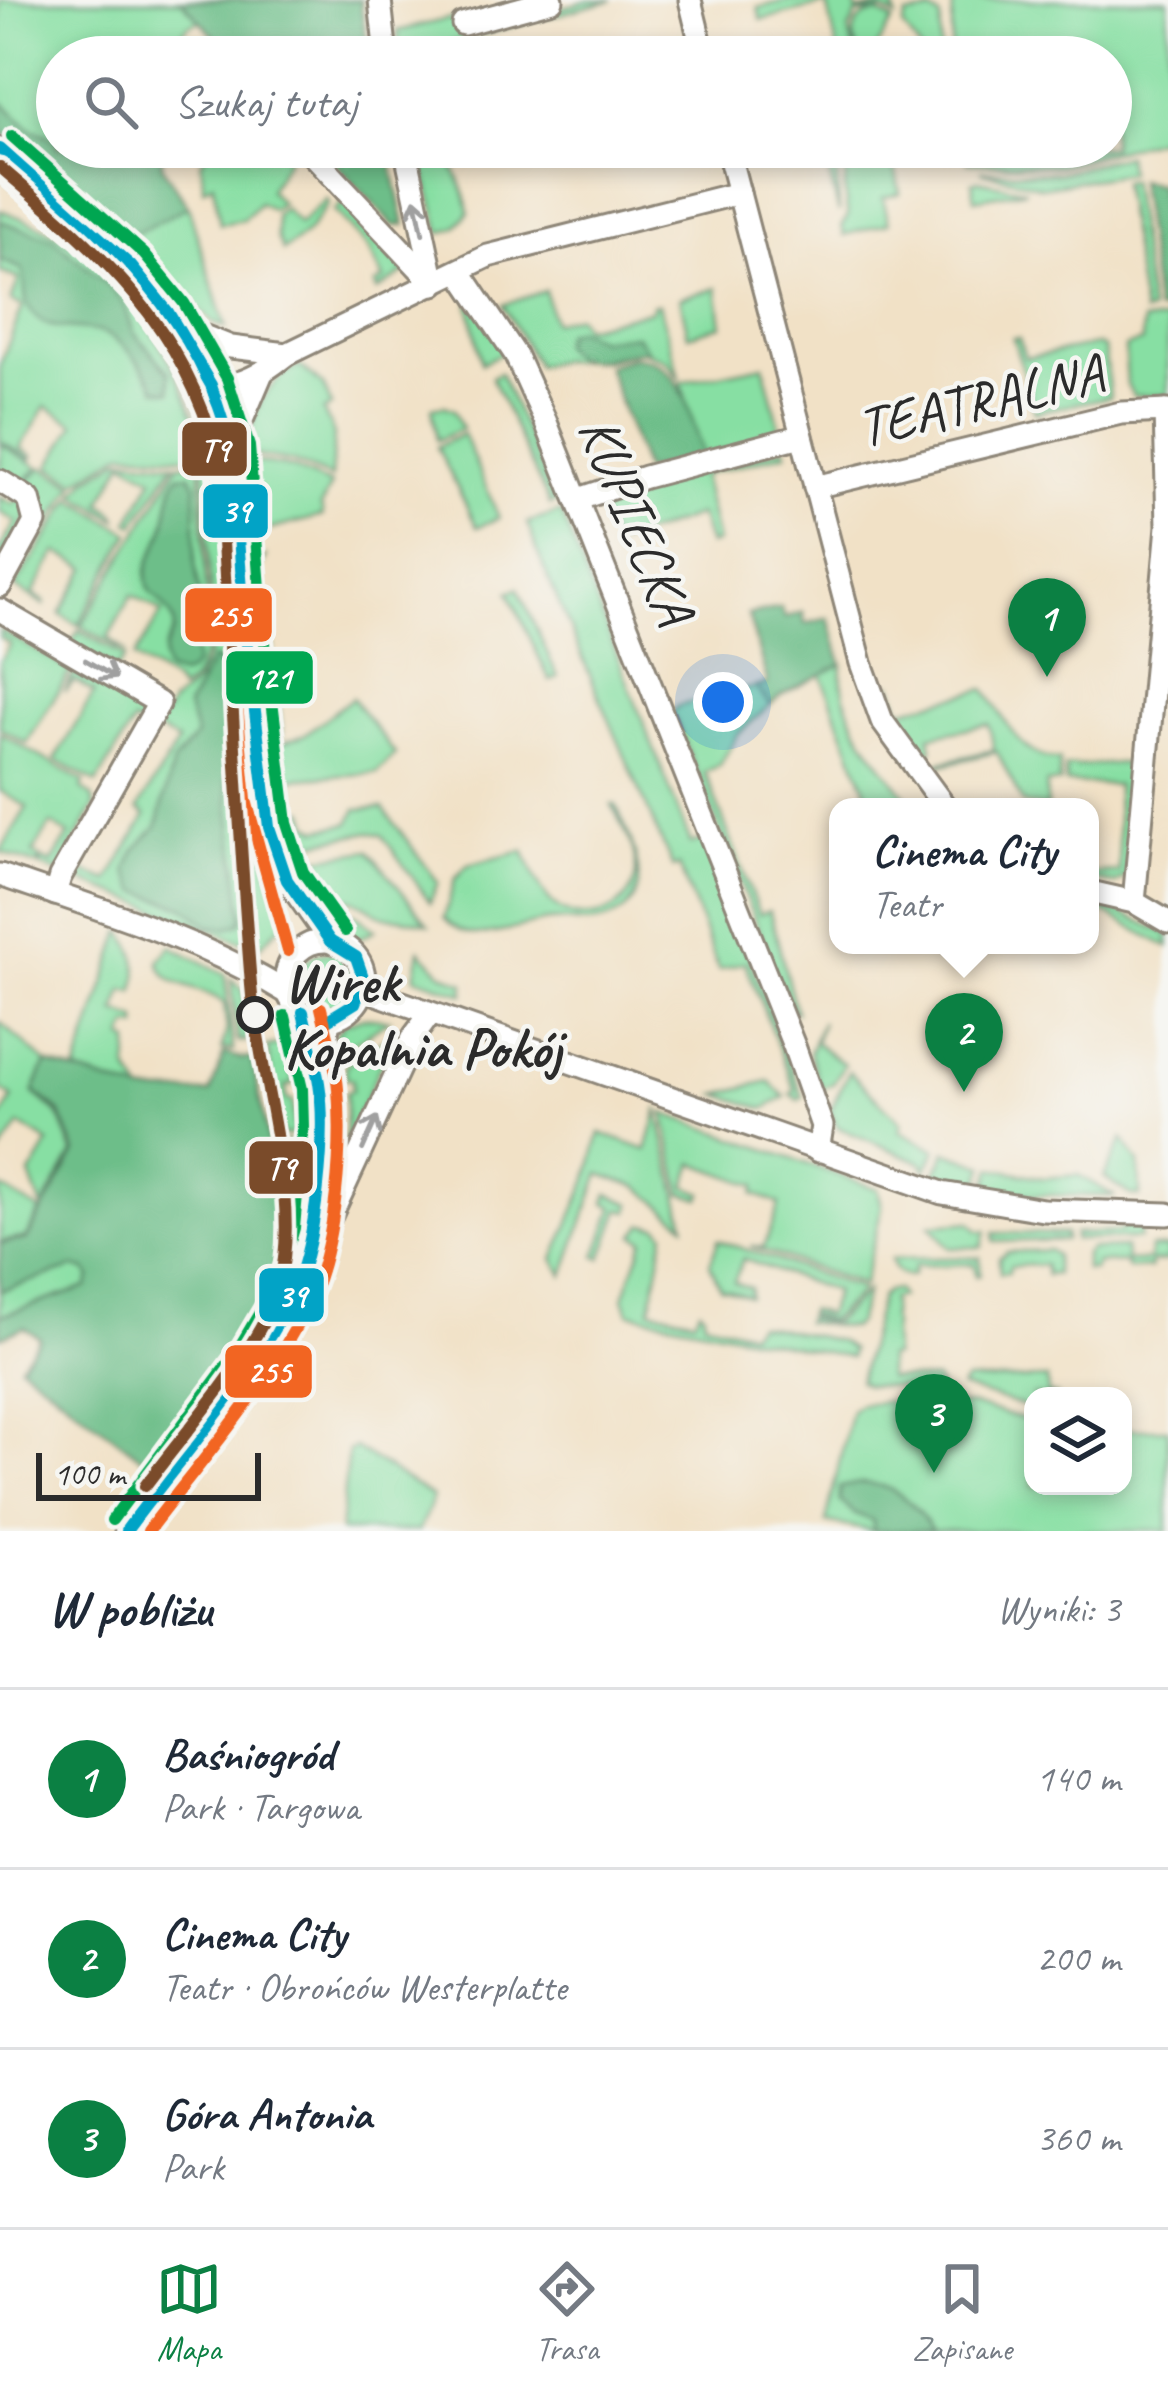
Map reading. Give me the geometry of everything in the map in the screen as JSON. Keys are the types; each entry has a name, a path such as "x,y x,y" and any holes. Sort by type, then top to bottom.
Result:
{"street":[{"path":"380,0 384,36"},
{"path":"463,24 552,0"},
{"path":"690,0 699,36"},
{"path":"0,149 118,254 177,326 208,378 231,447 264,797 305,947"},
{"path":"325,168 434,284"},
{"path":"409,168 434,284"},
{"path":"732,168 861,663 882,721 938,798"},
{"path":"208,378 229,388 262,373 287,354 488,256 739,193"},
{"name":"KUPIECKA","path":"460,272 515,354 578,499 794,1046 822,1126 818,1151"},
{"path":"177,326 231,347 287,354"},
{"path":"208,378 212,358 231,347"},
{"path":"231,447 262,373"},
{"path":"1134,902 1168,526 1167,411"},
{"name":"TEATRALNA","path":"815,487 1099,418 1167,411"},
{"path":"578,499 801,436"},
{"path":"0,481 28,500 35,522 0,586"},
{"path":"0,610 159,703 60,877 55,894"},
{"path":"0,874 228,958 287,970"},
{"path":"287,880 330,941 362,965 363,989 340,1014 320,1087"},
{"path":"1099,894 1134,902 1168,922"},
{"path":"288,993 287,970 305,947 330,941"},
{"path":"126,1531 274,1330 295,1289 312,1232 320,1087 303,1012 288,993 228,958"},
{"path":"363,989 942,1193 1060,1212 1167,1213"},
{"path":"303,1012 434,1017"},
{"path":"312,1232 328,1222 414,1036 434,1017"}],"green space":[{"path":"0,0 360,0 366,36 214,36 200,21 180,36 36,36 36,161 0,130"},
{"path":"181,0 360,0 366,36 214,36"},
{"path":"590,0 613,0 477,36 479,29"},
{"path":"788,0 855,0 857,12 893,4 896,17 883,11 857,14 850,36 834,36 827,4 761,20 758,8"},
{"path":"953,0 1168,0 1168,136 1132,146 1132,36 952,36"},
{"path":"931,12 941,18 941,36 910,36 903,26 907,16"},
{"path":"878,13 893,21 884,36 855,36 858,23"},
{"path":"456,17 462,36 398,36 398,31"},
{"path":"0,101 36,131 36,161 0,130"},
{"path":"0,160 96,242 142,292 184,357 223,452 207,454 198,412 159,333 100,263 0,175"},
{"path":"44,168 163,168 188,206 226,328 213,323"},
{"path":"44,168 163,168 188,206 137,233 117,230"},
{"path":"202,168 282,168 269,190 281,203 272,210 259,203 243,220 220,224 213,183 204,189"},
{"path":"340,168 393,168 405,225 394,226"},
{"path":"423,168 453,168 465,195 469,212 456,228 441,233"},
{"path":"827,168 841,168 839,213"},
{"path":"849,168 895,168 900,193 883,198 889,223 844,235"},
{"path":"1078,168 1127,168 1128,173 1042,187 981,171 1059,173"},
{"path":"1130,180 1150,312 1143,314 1121,182"},
{"path":"1138,180 1159,184 1168,310 1156,311"},
{"path":"972,182 1026,190 975,199"},
{"path":"326,199 328,204 307,233 283,251 276,215 284,208 299,224"},
{"path":"342,203 406,272 377,291 375,285 384,279 368,248 334,211"},
{"path":"0,210 68,241 114,282 173,368 188,398 203,458 123,452 77,482 50,466 75,424 46,406 21,448 31,459 0,441 0,365 23,306 11,301 19,279 0,272"},
{"path":"0,221 52,238 110,287 124,304 134,333 169,372 171,391 157,389 135,358 112,338 52,326 35,316 26,301 22,269 0,260"},
{"path":"717,288 722,325 688,335 680,298"},
{"path":"545,291 553,322 576,316 584,327 652,310 652,305 659,304 680,378 666,360 641,350 606,360 537,366 503,305"},
{"path":"474,303 506,351 482,363 469,304"},
{"path":"1168,320 1168,395 1133,396 1127,384 1125,347 1142,342 1143,322"},
{"path":"577,329 599,339 636,335 648,351 578,359 561,344 565,333"},
{"path":"1013,338 1019,338 1025,358 1097,345 1104,348 1110,397 1035,412"},
{"path":"632,357 663,367 674,378 702,456 644,471 607,366"},
{"path":"764,365 782,436 702,456 681,382"},
{"path":"300,366 324,386 331,406 323,411 334,434 331,478 293,462 248,454 261,401 277,381"},
{"path":"500,373 556,502 550,505 491,377"},
{"path":"432,408 454,410 462,429 437,440"},
{"path":"463,434 499,518 477,527 437,447"},
{"path":"1,444 39,467 19,487 0,476"},
{"path":"785,447 787,453 702,475 717,542 709,545 699,515 614,545 596,499"},
{"path":"121,458 175,463 134,525 129,522 153,478 124,461 101,503 119,520 75,495 87,480"},
{"path":"208,460 224,464 261,839 273,880 291,916 258,948 68,876 78,865 78,870 109,881 146,815 138,809 178,742 158,730 147,743 172,703 197,682 213,644 204,468"},
{"path":"203,462 209,643 194,680 180,691 134,658 162,612 132,595 108,637 126,653 81,626 179,464"},
{"path":"246,463 292,468 331,485 321,506 323,516 264,531 250,516"},
{"path":"43,467 75,485 11,583 36,534 21,488"},
{"path":"190,474 196,485 195,564 203,613 192,634 194,664 181,676 167,672 164,650 174,628 165,607 150,592 147,574 175,481 179,475"},
{"path":"0,497 12,504 21,498 30,511 0,573 0,549 16,522 0,512"},
{"path":"72,499 130,533 78,625 60,614 87,568 57,552 33,594 44,605 15,587"},
{"path":"561,512 691,844 705,840 803,1097 799,1100 791,1094 795,1090 745,962 719,970 679,866 673,868 543,566 527,523"},
{"path":"267,556 259,569 271,629 282,735 278,736 253,576 257,563"},
{"path":"518,588 558,677 550,681 509,592"},
{"path":"781,608 785,618 803,612 805,624 829,618 842,664 770,705 755,687 768,683 748,615"},
{"path":"0,630 71,670 27,743 0,728 0,661 10,644 0,638"},
{"path":"79,630 125,657 117,669 69,646"},
{"path":"213,659 219,661 224,677 223,710 230,730 227,784 243,917 241,923 226,928 210,926 185,907 137,891 127,871 135,850 157,827 173,763 196,736 187,708"},
{"path":"842,664 842,684 855,722 908,798 869,798 821,674"},
{"path":"75,672 137,707 143,697 150,707 142,728 133,723 97,783 55,760 94,693 75,681 64,692"},
{"path":"892,684 901,710 985,689 1024,745 1045,758 1059,760 1060,783 1046,784 1047,798 1020,798 997,752 937,766 994,750 989,724 930,736 932,750 923,756 895,719 884,687"},
{"path":"755,687 770,705 737,735 720,765 705,772 759,914 769,911 796,1012 790,1011 673,712 678,706"},
{"path":"352,698 395,754 377,773 288,779 289,802 284,802 278,744 304,735"},
{"path":"0,733 84,782 82,788 92,797 95,806 58,873 39,866 43,860 51,864 69,835 51,824 33,853 40,858 37,865 0,852 27,807 0,791"},
{"path":"1120,763 1133,774 1127,876 1115,884 1099,881 1099,873 1119,872 1116,785 1066,783 1065,767"},
{"path":"612,805 630,838 638,873 631,903 618,915 597,922 550,921 481,935 456,928 444,918 455,879 467,865 524,851 542,890 558,908 584,916 620,904 634,883 636,869 631,844"},
{"path":"290,807 298,844 311,859 369,850 428,924 383,916 352,899 333,897 330,881 317,883 319,896 314,897 290,851 285,809"},
{"path":"383,808 438,882 430,902 382,835 369,832 312,843 303,832 298,811 305,810 310,824 319,829 350,823 357,809"},
{"path":"1099,906 1168,934 1168,947 1099,910"},
{"path":"334,910 356,914 375,930 359,938 342,936 322,914"},
{"path":"122,931 134,952 137,976 134,992 124,990 116,1012 138,1020 138,1027 129,1026 124,1039 130,1042 128,1070 143,1093 76,1072"},
{"path":"171,946 225,974 233,1050 222,1049 227,1029 224,1003 176,983 162,970 159,961"},
{"path":"420,950 442,973 465,983 464,994 415,977"},
{"path":"327,952 347,960 355,980 347,1000 327,1008 307,1000 299,980 307,960"},
{"path":"231,979 243,989 249,1040 238,1042"},
{"path":"363,1017 389,1020 349,1046 334,1036 344,1024"},
{"path":"822,1021 815,1042 844,1064 833,1084 821,1089 809,1053"},
{"path":"0,1022 46,1063 33,1093 58,1114 73,1153 42,1208 30,1175 49,1143 20,1125 0,1154 0,1120 13,1098 0,1089"},
{"path":"395,1032 345,1145 346,1092 352,1091 346,1064"},
{"path":"293,1046 293,1085 286,1086 286,1100 293,1101 294,1135 282,1136 267,1047"},
{"path":"224,1053 252,1058 276,1192 276,1259 257,1325 151,1465 20,1365 40,1338 24,1327 0,1337 0,1316 87,1287 86,1270 75,1267 0,1291 0,1244 27,1239 76,1152 60,1112 34,1092 46,1063 143,1093 210,1093"},
{"path":"849,1071 902,1123 899,1130 936,1150 926,1171 923,1163 837,1127 830,1111"},
{"path":"769,1081 785,1097 764,1109 718,1094"},
{"path":"658,1111 685,1224 639,1187 600,1174 564,1275 554,1259 587,1182 600,1133 647,1150"},
{"path":"664,1113 878,1189 882,1207 863,1285 751,1246 764,1247 780,1204 754,1194 756,1186 694,1163 686,1186 703,1193 701,1199 682,1193"},
{"path":"1123,1139 1139,1163 1140,1196 1132,1196 1104,1177"},
{"path":"293,1142 294,1151 305,1150 308,1189 288,1278 284,1277 290,1234 279,1143"},
{"path":"345,1146 353,1155 345,1172"},
{"path":"946,1151 985,1166 979,1187 935,1175"},
{"path":"992,1168 1044,1178 1078,1175 1115,1196 1031,1195 987,1188"},
{"path":"0,1187 40,1211 26,1237 0,1242"},
{"path":"608,1194 632,1204 629,1211 620,1209 602,1258 596,1256 614,1207 605,1203"},
{"path":"970,1222 978,1231 986,1231 982,1247 949,1248 930,1225"},
{"path":"1131,1222 1141,1222 1139,1239 1074,1240 1074,1234 1119,1232"},
{"path":"643,1224 659,1226 665,1233 651,1309 694,1319 699,1309 704,1321 749,1332 757,1324 839,1341 851,1350 850,1357 629,1313 624,1297 644,1240 635,1235"},
{"path":"994,1233 1065,1234 1065,1240 994,1242"},
{"path":"718,1240 861,1291 829,1321 807,1314 809,1310 826,1315 835,1292 743,1259 734,1282 750,1288 749,1296 720,1287 710,1264"},
{"path":"1125,1248 1126,1261 1149,1260 1150,1248 1168,1248 1168,1261 1128,1269 1125,1262 1097,1263 1094,1270 1085,1270 1085,1254 1090,1249"},
{"path":"1049,1250 1055,1255 1055,1274 1046,1275 1044,1265 1010,1266 1009,1272 1000,1273 999,1258 1007,1252"},
{"path":"980,1257 980,1275 976,1276 974,1264 914,1266 913,1275 905,1275 891,1259"},
{"path":"75,1267 90,1277 87,1287 0,1316 0,1291"},
{"path":"897,1290 901,1297 891,1299 893,1356 887,1357 887,1378 936,1380 935,1389 859,1381 880,1297"},
{"path":"866,1292 857,1323 851,1328 804,1322 806,1317 831,1324"},
{"path":"1047,1379 1048,1387 1024,1387 1024,1406 961,1388 966,1381"},
{"path":"859,1404 971,1405 1024,1420 1024,1495 1132,1495 1132,1429 1168,1429 1168,1531 872,1531 826,1522 851,1410"},
{"path":"355,1448 433,1497 419,1531 340,1531 348,1451"},
{"path":"861,1483 903,1497 932,1531 873,1531 873,1521 840,1501 840,1487"}],"transit line":[{"name":"121","path":"12,136 36,157"},
{"name":"39","path":"0,149 131,266 168,312 211,385 231,447 245,629 269,827 287,880 330,941"},
{"name":"T9","path":"0,167 105,262 161,330 203,411 218,459 251,985 283,1180 284,1257 277,1291 254,1339 145,1486"},
{"name":"121","path":"48,168 144,254 184,303 227,378 249,446 263,627 287,823 303,872 345,931"},
{"name":"255","path":"0,172 78,240 132,296 177,358 202,410 215,469 246,800 288,951"},
{"name":"39","path":"329,1019 355,1003 364,980 356,957 330,941"},
{"name":"255","path":"148,1531 257,1389 295,1328 320,1275 336,1195 339,1139 337,1079 321,1008"},
{"name":"39","path":"126,1531 258,1354 302,1271 314,1218 322,1131 319,1083 303,1012"},
{"name":"121","path":"112,1520 236,1353 278,1282 294,1228 303,1127 302,1089 285,1016"}],"place":[{"name":"Baśniogród","path":"1047,677"},
{"name":"Wirek Kopalnia Pokój","path":"255,1015"},
{"name":"Cinema City","path":"964,1092"},
{"name":"Góra Antonia","path":"934,1473"}]}
